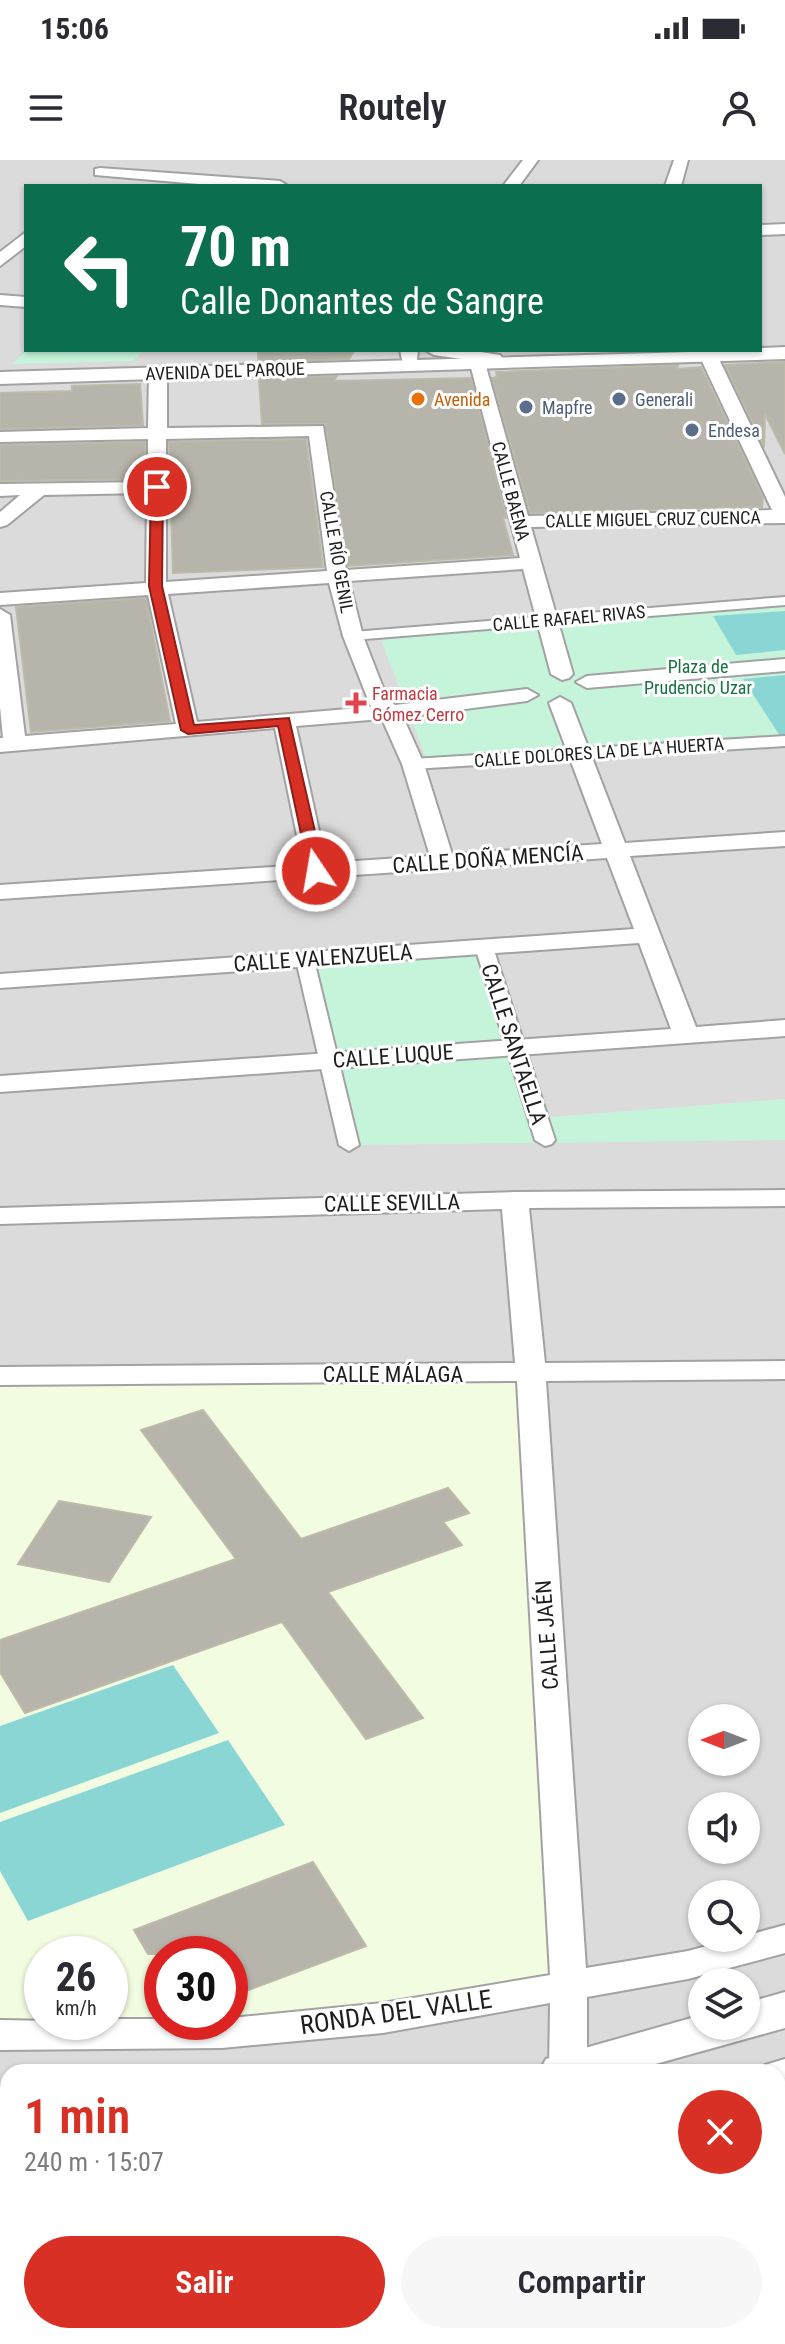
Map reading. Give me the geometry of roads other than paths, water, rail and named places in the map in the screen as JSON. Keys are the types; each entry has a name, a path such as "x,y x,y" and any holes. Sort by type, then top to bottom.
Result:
{"street":[{"path":"86,184 118,160"},
{"path":"513,184 531,160"},
{"path":"674,184 681,160"},
{"path":"100,172 254,184"},
{"path":"762,230 785,229"},
{"path":"0,261 24,239"},
{"path":"0,300 24,302"},
{"path":"448,352 510,361"},
{"name":"AVENIDA DEL PARQUE","path":"0,378 158,373 409,357 476,362 612,354 785,353"},
{"path":"708,355 785,517"},
{"name":"CALLE BAENA","path":"476,362 549,619 541,680"},
{"path":"158,373 156,586 188,730"},
{"name":"CALLE RÍO GENIL","path":"158,433 317,430 337,574 353,636 377,701 390,712 413,764 443,862"},
{"path":"0,437 158,433"},
{"path":"0,490 157,487"},
{"path":"0,521 40,489"},
{"name":"CALLE MIGUEL CRUZ CUENCA","path":"520,522 785,517"},
{"path":"0,599 156,586 531,563"},
{"name":"CALLE RAFAEL RIVAS","path":"353,636 785,601"},
{"path":"0,615 8,745 390,712 541,680 587,682 785,665"},
{"path":"541,680 541,701 560,703 586,696 589,692 587,682"},
{"path":"560,703 686,1035"},
{"path":"284,721 316,871"},
{"name":"CALLE DOLORES LA DE LA HUERTA","path":"413,764 785,741"},
{"name":"CALLE DOÑA MENCÍA","path":"0,892 785,839"},
{"name":"CALLE VALENZUELA","path":"0,981 646,935"},
{"name":"CALLE SANTAELLA","path":"484,947 545,1140"},
{"path":"305,960 349,1145"},
{"name":"CALLE LUQUE","path":"0,1084 785,1028"},
{"name":"CALLE SEVILLA","path":"0,1216 515,1200 785,1198"},
{"name":"CALLE JAÉN","path":"515,1200 531,1373 569,1987 566,2064"},
{"name":"CALLE MÁLAGA","path":"0,1376 785,1370"},
{"name":"RONDA DEL VALLE","path":"0,2035 222,2033 383,2018 688,1965 785,1939"},
{"path":"760,2017 785,2010"},
{"path":"594,2064 688,2037"}],"place":[{"name":"Avenida","path":"418,399"},
{"name":"Generali","path":"619,399"},
{"name":"Mapfre","path":"526,407"},
{"name":"Endesa","path":"692,430"},
{"name":"Farmacia Gómez Cerro","path":"356,703"}],"park label":[{"name":"Plaza de Prudencio Uzar","path":"698,676"}]}
